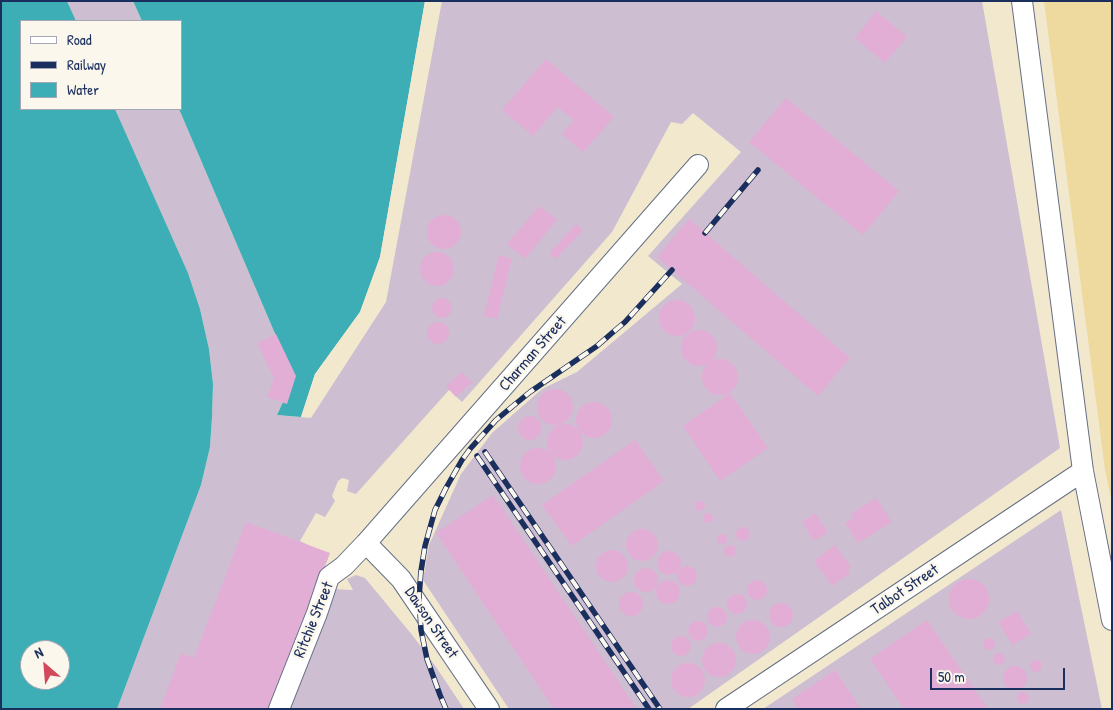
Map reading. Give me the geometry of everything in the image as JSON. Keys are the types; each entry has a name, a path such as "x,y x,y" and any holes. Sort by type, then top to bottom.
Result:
{"street":[{"path":"1022,1 1083,471 1112,620"},
{"name":"Charman Street","path":"366,543 698,165"},
{"name":"Talbot Street","path":"726,709 1083,471"},
{"name":"Ritchie Street","path":"279,709 317,614 329,577 344,566 366,543"},
{"name":"Dawson Street","path":"366,543 401,579 490,709"}],"shaded area":[{"path":"67,1 133,1 142,20 76,20"},
{"path":"442,1 982,1 1060,448 688,709 509,709 423,580 429,545 461,474 492,433 542,389 577,372 682,284 648,256 741,152 693,113 682,124 671,122 612,232 462,402 449,390 356,494 347,491 349,480 342,478 338,481 332,496 335,501 325,517 316,513 300,541 329,555 272,709 117,709 201,485 210,447 213,384 209,349 200,309 188,273 115,110 179,110 294,378 277,415 311,418 386,302"},
{"path":"1061,510 1102,709 763,709"},
{"path":"356,575 365,578 413,636 464,709 286,709 331,589 353,590 347,579"}],"sand":[{"path":"1044,1 1112,1 1112,504 1105,470"}],"water":[{"path":"1,1 67,1 76,20 20,20 20,110 115,110 188,273 200,309 209,349 213,384 210,447 201,485 117,709 1,709"},
{"path":"133,1 425,1 380,257 360,312 315,374 301,417 277,415 294,378 179,110 182,110 182,20 142,20"}],"pier":[{"path":"425,1 428,1 383,257 362,313 317,376 304,417 301,417 315,374 360,312 380,257"}],"building":[{"path":"876,11 907,37 885,63 855,38"},
{"path":"546,59 614,117 583,152 562,134 574,120 558,107 533,136 502,110"},
{"path":"786,98 899,191 863,235 749,142"},
{"path":"539,206 557,220 525,259 507,244"},
{"path":"444,215 451,216 456,220 460,225 460,239 456,244 451,248 444,249 437,248 432,244 428,239 427,232 428,225 432,220 437,216"},
{"path":"689,219 850,358 818,396 657,257"},
{"path":"576,224 583,230 556,259 549,254"},
{"path":"437,252 444,253 449,257 453,262 453,276 449,281 444,285 437,286 430,285 425,281 421,276 420,269 421,262 425,257 430,253"},
{"path":"499,255 512,259 497,319 484,316"},
{"path":"438,298 446,298 452,304 452,312 446,318 438,318 432,312 432,304"},
{"path":"677,300 689,306 695,318 689,330 677,336 665,330 659,318 665,306"},
{"path":"438,322 446,325 449,333 446,341 438,344 430,341 427,333 430,325"},
{"path":"699,330 711,336 717,348 711,360 699,366 687,360 681,348 687,336"},
{"path":"276,334 296,376 287,404 267,397 274,378 257,343"},
{"path":"720,359 732,365 738,377 732,389 720,395 708,389 702,377 708,365"},
{"path":"462,372 472,382 456,397 446,386"},
{"path":"555,389 567,395 573,407 567,419 555,425 543,419 537,407 543,395"},
{"path":"730,393 768,448 720,481 683,426"},
{"path":"594,402 606,408 612,420 606,432 594,438 582,432 576,420 582,408"},
{"path":"530,416 539,419 542,428 539,437 530,440 521,437 518,428 521,419"},
{"path":"565,424 577,430 583,442 577,454 565,460 553,454 547,442 553,430"},
{"path":"635,440 664,481 572,546 542,505"},
{"path":"538,448 550,454 556,466 550,478 538,484 526,478 520,466 526,454"},
{"path":"493,495 637,709 554,709 436,533"},
{"path":"876,498 892,522 858,543 845,523 853,518 851,514"},
{"path":"698,501 702,501 705,506 704,510 698,511 695,508 695,504"},
{"path":"706,513 710,513 713,518 712,522 706,523 703,520 703,516"},
{"path":"815,513 828,532 814,541 802,522"},
{"path":"246,522 330,553 270,709 160,709 181,653 194,658"},
{"path":"743,527 748,529 750,534 748,539 743,541 738,539 736,534 738,529"},
{"path":"642,529 654,533 658,545 654,557 642,561 630,557 626,545 630,533"},
{"path":"720,534 724,534 727,539 726,543 720,544 717,541 717,537"},
{"path":"730,545 736,551 730,557 724,551"},
{"path":"835,545 851,567 848,570 850,573 832,586 814,561"},
{"path":"612,550 624,554 628,566 624,578 612,582 600,578 596,566 600,554"},
{"path":"669,551 674,552 680,558 680,568 674,574 669,575 664,574 658,568 657,563 658,558 664,552"},
{"path":"687,566 694,569 697,576 694,583 687,586 680,583 677,576 680,569"},
{"path":"646,568 651,569 657,575 657,585 651,591 646,592 641,591 635,585 634,580 635,575 641,569"},
{"path":"965,579 973,579 980,582 986,588 989,599 986,610 980,616 973,619 965,619 958,616 952,610 949,603 949,595 952,588 958,582"},
{"path":"668,580 673,581 679,587 679,597 673,603 668,604 663,603 657,597 656,592 657,587 663,581"},
{"path":"753,580 761,580 767,586 767,594 761,600 753,600 747,594 747,586"},
{"path":"631,592 636,593 642,599 642,609 636,615 631,616 626,615 620,609 619,604 620,599 626,593"},
{"path":"733,594 741,594 747,600 747,608 741,614 733,614 727,608 727,600"},
{"path":"781,603 790,606 793,615 790,624 781,627 772,624 769,615 772,606"},
{"path":"713,607 721,607 727,613 727,621 721,627 713,627 707,621 707,613"},
{"path":"1017,611 1031,634 1012,645 998,622"},
{"path":"753,620 765,625 770,637 765,649 753,654 741,649 736,637 741,625"},
{"path":"927,620 988,709 904,709 870,659"},
{"path":"694,621 702,621 708,627 708,635 702,641 694,641 688,635 688,627"},
{"path":"677,636 685,636 691,642 691,650 685,656 677,656 671,650 671,642"},
{"path":"987,638 991,638 995,644 991,650 987,650 983,646 983,642"},
{"path":"719,643 731,648 736,660 731,672 719,677 707,672 702,660 707,648"},
{"path":"997,653 1001,653 1005,659 1001,665 997,665 993,661 993,657"},
{"path":"1034,660 1038,660 1042,666 1038,672 1034,672 1030,668 1030,664"},
{"path":"688,663 700,668 705,680 700,692 688,697 676,692 671,680 676,668"},
{"path":"1015,666 1020,667 1026,673 1026,683 1020,689 1015,690 1010,689 1004,683 1003,678 1004,673 1010,667"},
{"path":"835,670 861,709 794,709 797,707 792,699"},
{"path":"1021,692 1025,692 1029,698 1025,704 1021,704 1017,700 1017,696"}],"railway":[{"path":"705,233 758,170"},
{"path":"446,709 427,659 421,630 419,597 425,546 435,510 446,488 470,449 496,420 530,392 597,346 625,322 672,270"},
{"path":"485,452 660,709"},
{"path":"477,456 649,709"}]}
